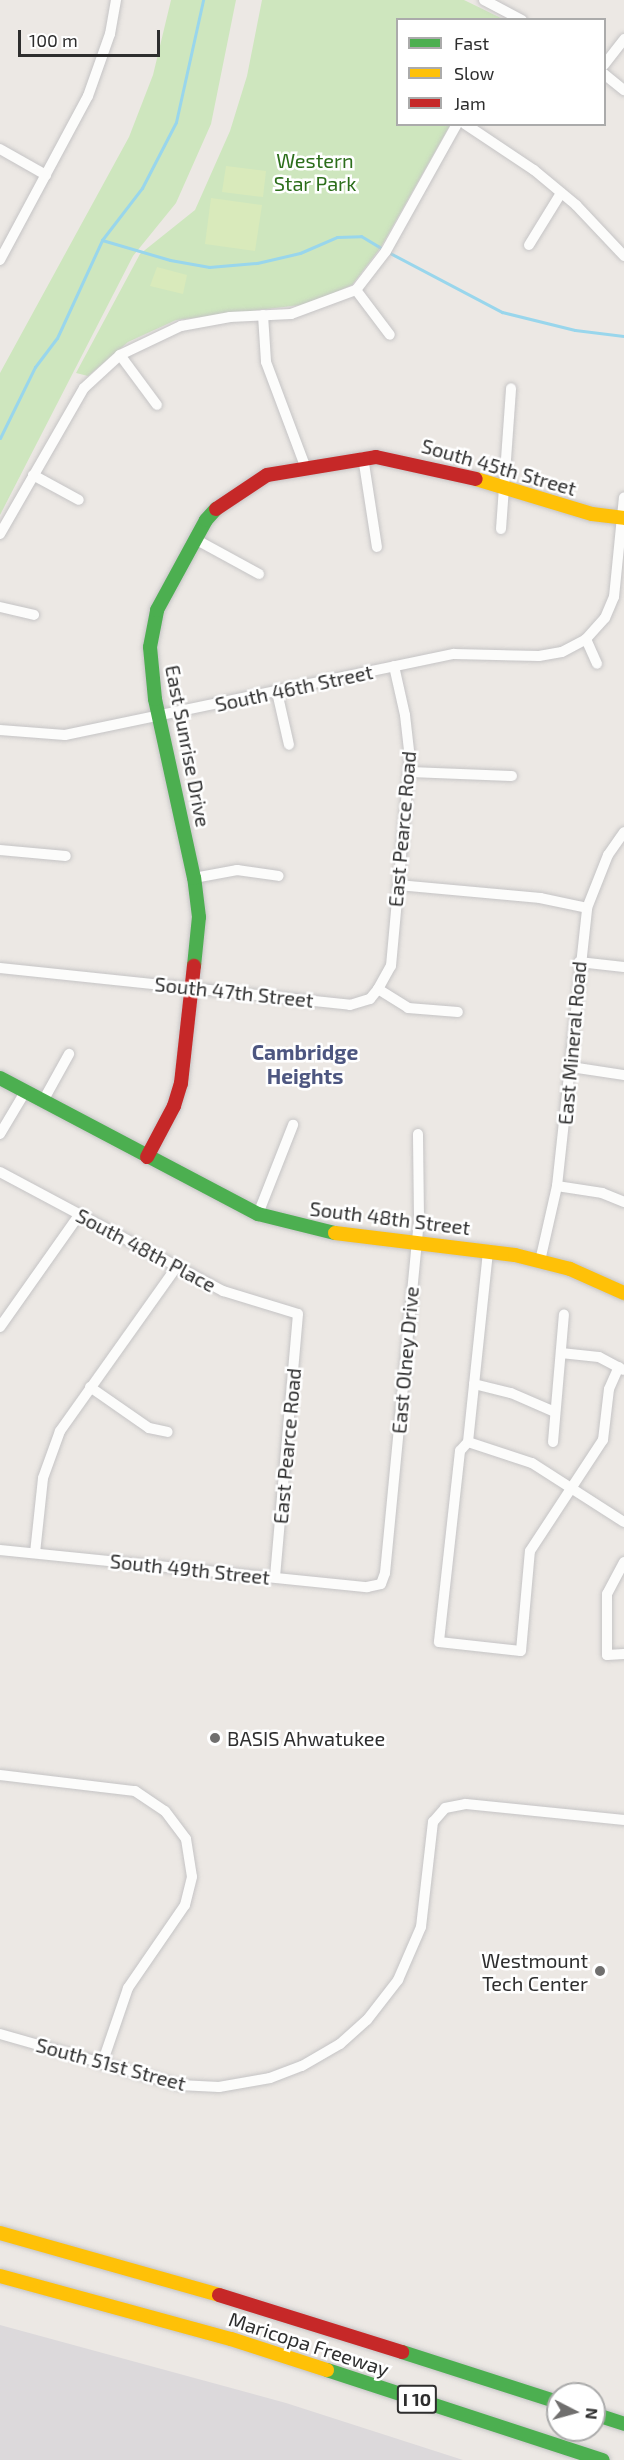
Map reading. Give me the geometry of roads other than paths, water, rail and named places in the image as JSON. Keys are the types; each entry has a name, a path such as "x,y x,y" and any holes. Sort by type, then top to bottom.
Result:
{"main road":[{"name":"East Sunrise Drive","path":"147,1157 174,1106 181,1083 199,917 194,878 160,716 150,647 158,610 195,539 222,503 267,475 305,466 363,458"},
{"name":"South 45th Street","path":"363,458 402,459 592,514 623,518"},
{"name":"South 48th Street","path":"0,1078 258,1214 312,1230 488,1251 540,1261 624,1293"},
{"path":"0,2221 144,2263 241,2301"},
{"name":"Maricopa Freeway","path":"0,2233 241,2301 546,2398"},
{"name":"Maricopa Freeway","path":"0,2276 231,2339 603,2460"},
{"path":"0,2288 130,2321 231,2339"},
{"path":"606,2418 624,2424"}],"street":[{"path":"0,260 88,96 110,34 116,0"},
{"path":"484,0 517,18"},
{"path":"606,62 624,39"},
{"path":"606,76 624,90"},
{"path":"0,534 84,388 120,355 181,326 310,309 356,290 386,251 456,126"},
{"path":"468,126 534,170 561,193 624,256"},
{"path":"0,149 46,175"},
{"path":"529,245 561,193"},
{"path":"356,290 390,335"},
{"path":"262,315 266,362 305,466"},
{"path":"120,355 157,405"},
{"path":"501,529 512,388"},
{"path":"363,458 377,547"},
{"path":"33,475 79,500"},
{"path":"597,664 586,639 605,618 614,597 624,497"},
{"path":"195,539 259,574"},
{"path":"0,607 34,615"},
{"name":"South 46th Street","path":"0,729 65,735 454,654 539,656 562,652 586,639"},
{"name":"East Pearce Road","path":"378,989 391,966 409,772 409,736 394,666"},
{"path":"277,692 289,745"},
{"path":"409,772 512,776"},
{"name":"East Mineral Road","path":"540,1261 557,1186 571,1067 579,962 587,908 608,855 624,832"},
{"path":"0,850 66,856"},
{"path":"194,878 237,870 279,876"},
{"path":"398,885 540,898 587,908"},
{"path":"579,962 624,967"},
{"name":"South 47th Street","path":"0,968 350,1005 370,999 378,989"},
{"path":"378,989 408,1008 458,1012"},
{"path":"43,1101 69,1054"},
{"path":"571,1067 624,1075"},
{"path":"0,1134 25,1092"},
{"path":"258,1214 293,1125"},
{"name":"East Olney Drive","path":"381,1584 385,1573 416,1244 420,1193 418,1134"},
{"name":"South 48th Place","path":"0,1172 176,1268 223,1291 298,1314"},
{"path":"557,1186 602,1193 624,1202"},
{"path":"0,1327 79,1215"},
{"path":"488,1251 468,1442 460,1451 439,1642 521,1651 530,1551 603,1440 609,1389 621,1369 599,1357 561,1353"},
{"path":"35,1554 49,1454 90,1387 176,1268"},
{"name":"East Pearce Road","path":"275,1577 298,1314"},
{"path":"553,1442 564,1314"},
{"path":"474,1384 511,1393 555,1412"},
{"path":"90,1387 149,1428 168,1432"},
{"path":"468,1442 514,1454 572,1487 624,1522"},
{"name":"South 49th Street","path":"0,1550 367,1587 381,1584"},
{"path":"624,1562 607,1594 607,1655 624,1654"},
{"path":"0,1775 135,1791 165,1811 186,1839 192,1860 189,1893 168,1933 128,1988 102,2064"},
{"name":"South 51st Street","path":"0,2034 167,2083 219,2087 270,2078 302,2066 340,2044 387,1995 415,1944 424,1912 433,1822 445,1808 466,1804 624,1820"}],"waterway":[{"path":"0,438 35,367 57,338 102,240 142,188 176,122 203,0"},
{"path":"102,240 170,260 209,267 257,263 300,253 337,237 361,236 383,249"},
{"path":"388,252 502,312 575,330 624,336"}],"place":[{"name":"BASIS Ahwatukee","path":"215,1738"},
{"name":"Westmount Tech Center","path":"600,1971"}],"district":[{"name":"Cambridge Heights","path":"305,1064"}],"park label":[{"name":"Western Star Park","path":"315,172"}]}
